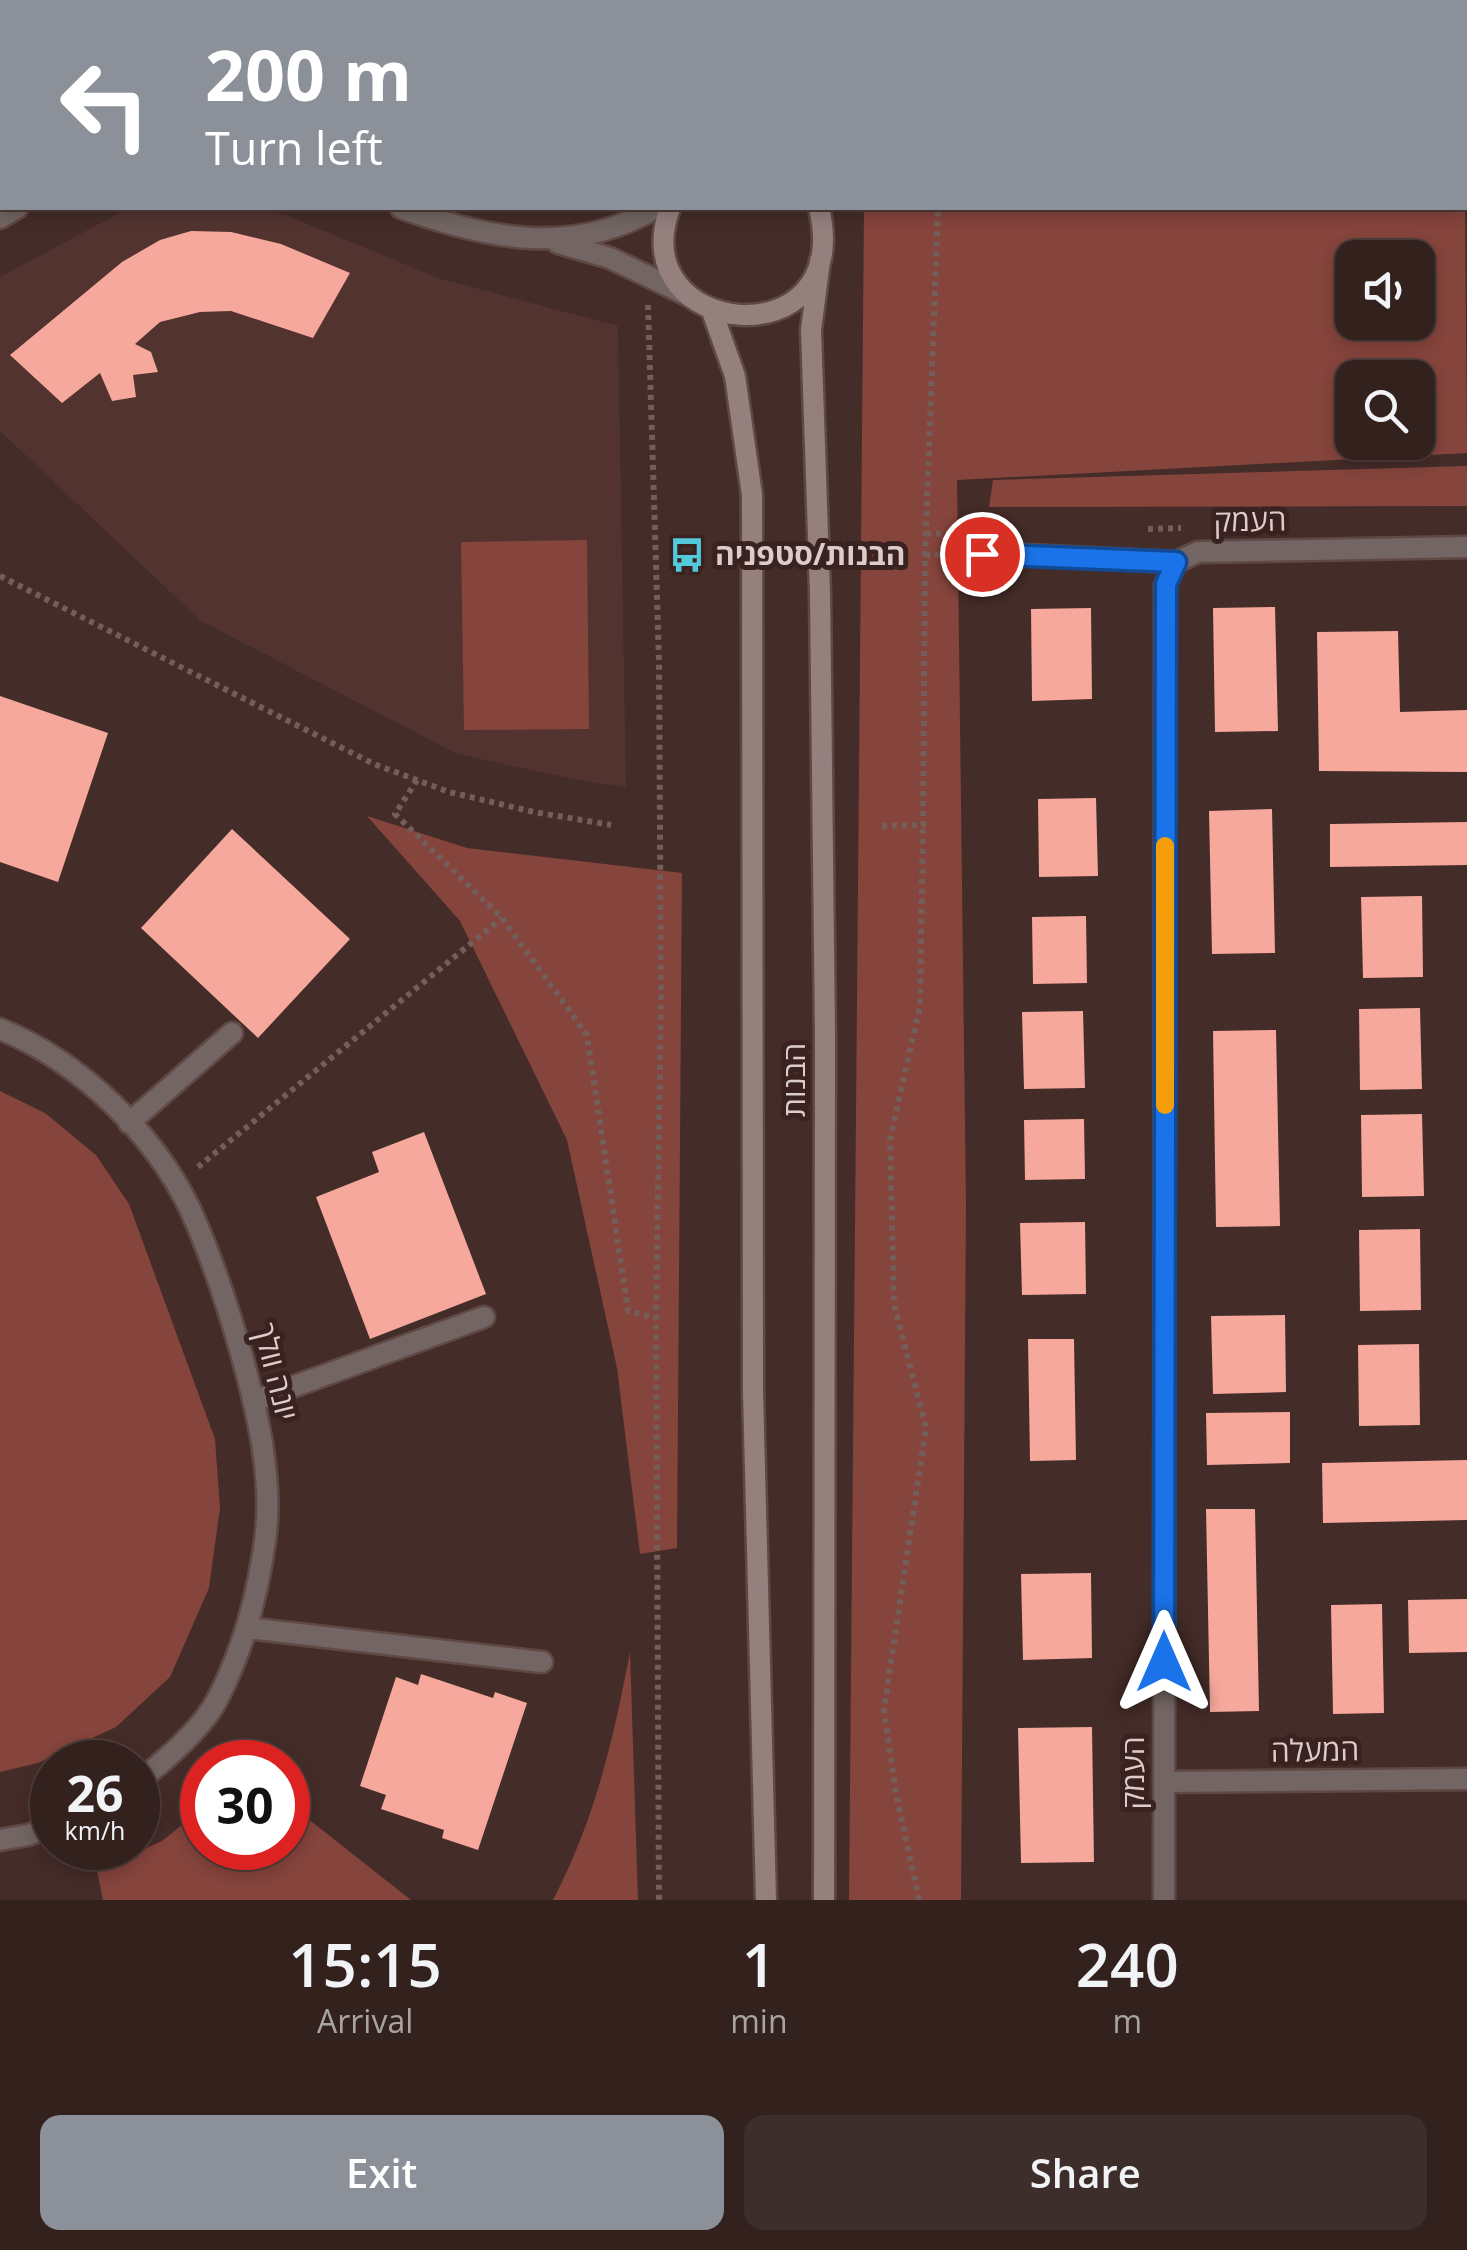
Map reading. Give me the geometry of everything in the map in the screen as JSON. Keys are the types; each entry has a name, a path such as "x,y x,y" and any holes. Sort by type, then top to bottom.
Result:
{"street":[{"path":"407,210 452,224 547,240 610,258 690,296 712,311 738,318 764,315 789,304 809,286 820,261"},
{"path":"547,240 606,232 652,210"},
{"path":"669,210 664,223 664,250 673,275 690,296"},
{"name":"הבנות","path":"819,210 824,234 811,330 820,593 825,1034 824,1900"},
{"name":"הבנות","path":"712,311 736,376 753,514 753,1392 766,1900"},
{"name":"העמק","path":"1164,1900 1166,584 1176,562 1198,552 1467,547"},
{"path":"982,554 1176,562"},
{"name":"יונה וולך","path":"0,1029 63,1062 129,1123 154,1153 189,1208 232,1320 254,1401 265,1458 266,1530 247,1628 215,1704 160,1765"},
{"path":"129,1123 232,1033"},
{"path":"254,1401 484,1317"},
{"path":"247,1628 542,1662"},
{"name":"המעלה","path":"1164,1782 1467,1779"},
{"path":"0,1840 30,1834"}],"path":[{"path":"919,1900 896,1792 884,1709 926,1428 894,1304 890,1139 920,1006 925,555 938,210"},
{"path":"647,274 659,662 659,1900"},
{"path":"0,576 374,764 449,792 611,825"},
{"path":"417,780 394,814 502,918 587,1035 628,1310 656,1318"},
{"path":"882,826 924,826"},
{"path":"175,1186 502,918"}],"shaded area":[{"path":"266,210 438,278 618,326 626,787 457,754 201,621 0,431 0,277 123,211"},
{"path":"864,210 1465,210 1467,453 1435,455 1435,360 1335,360 1335,460 957,480 966,1205 961,1900 849,1900"},
{"path":"1467,466 1467,506 989,507 993,480"},
{"path":"587,540 589,729 464,730 461,542"},
{"path":"367,816 467,848 682,873 677,1548 640,1554 617,1368 567,1140 460,921"},
{"path":"0,1091 45,1113 96,1155 129,1204 215,1439 220,1508 209,1588 170,1677 116,1727 88,1740 30,1740 30,1765 0,1772"},
{"path":"630,1652 638,1900 553,1900 601,1779"},
{"path":"310,1820 411,1900 103,1900 97,1870 160,1870 162,1841 180,1827 180,1870 310,1870"}],"building":[{"path":"191,231 231,232 281,244 350,273 313,338 231,311 200,312 160,322 135,344 151,352 158,372 133,375 136,397 112,401 100,373 62,403 10,355 122,262 160,240"},
{"path":"1275,607 1278,731 1215,732 1213,608"},
{"path":"1091,608 1092,699 1032,701 1031,609"},
{"path":"1398,631 1400,712 1467,710 1467,772 1319,771 1317,632"},
{"path":"0,696 108,733 58,882 0,862"},
{"path":"1096,798 1098,876 1039,877 1038,799"},
{"path":"1272,809 1275,953 1212,954 1209,811"},
{"path":"1467,822 1467,865 1330,867 1330,824"},
{"path":"232,829 350,939 258,1038 141,928"},
{"path":"1422,896 1423,977 1363,978 1361,897"},
{"path":"1086,916 1087,983 1033,984 1032,917"},
{"path":"1420,1008 1422,1089 1360,1090 1359,1009"},
{"path":"1083,1011 1085,1088 1024,1089 1022,1012"},
{"path":"1276,1030 1280,1226 1216,1227 1213,1031"},
{"path":"1422,1114 1424,1196 1362,1197 1361,1115"},
{"path":"1084,1119 1085,1179 1025,1180 1024,1120"},
{"path":"424,1132 486,1294 370,1339 316,1197 379,1172 372,1152"},
{"path":"1085,1222 1086,1294 1022,1295 1020,1223"},
{"path":"1420,1229 1421,1310 1360,1311 1359,1230"},
{"path":"1285,1315 1286,1392 1213,1394 1211,1316"},
{"path":"1028,1339 1074,1339 1076,1460 1030,1461"},
{"path":"1419,1344 1420,1425 1359,1426 1358,1345"},
{"path":"1290,1412 1290,1463 1207,1465 1206,1413"},
{"path":"1467,1460 1467,1520 1323,1523 1322,1463"},
{"path":"1206,1509 1255,1509 1259,1711 1210,1712"},
{"path":"1091,1573 1092,1658 1023,1660 1021,1574"},
{"path":"1467,1599 1467,1652 1409,1653 1408,1600"},
{"path":"1382,1604 1384,1713 1333,1714 1331,1605"},
{"path":"421,1674 493,1698 495,1692 527,1703 478,1850 442,1838 444,1830 381,1809 386,1795 360,1786 396,1677 418,1685"},
{"path":"1092,1727 1094,1862 1021,1863 1018,1728"}],"slow traffic":[{"path":"1165,846 1165,1105"}],"place":[{"name":"הבנות/סטפניה","path":"687,555"}],"route":[{"path":"982,554 1176,562 1166,584 1164,1662"}]}
